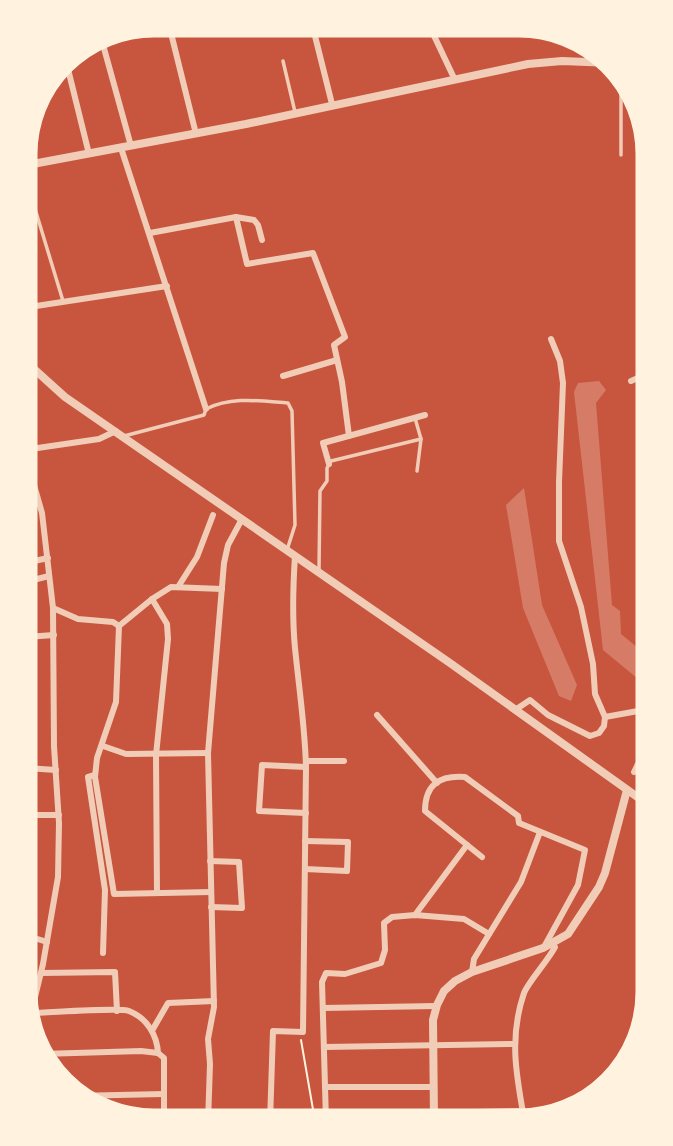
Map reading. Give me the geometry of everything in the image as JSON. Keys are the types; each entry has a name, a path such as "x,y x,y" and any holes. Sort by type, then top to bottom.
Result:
{"street":[{"path":"171,33 196,134"},
{"path":"314,33 332,104"},
{"path":"433,33 454,78"},
{"path":"103,45 126,147 150,233 206,408"},
{"path":"33,164 196,134 528,64 562,61 597,62"},
{"path":"68,70 89,154"},
{"path":"150,233 236,217 254,220 262,240"},
{"path":"236,217 247,264 313,253 345,337 334,345 349,436"},
{"path":"33,306 167,286"},
{"path":"515,710 530,700 548,715 590,736 599,733 604,726 604,717 595,694 593,664 581,607 559,541 563,383 560,360 551,339"},
{"path":"283,376 337,360"},
{"path":"33,368 65,397 319,572 639,799"},
{"path":"631,381 640,377"},
{"path":"329,464 323,443 425,415"},
{"path":"33,450 119,434"},
{"path":"33,482 42,513 53,608 59,815 58,877 34,1000"},
{"path":"178,587 197,557 213,515"},
{"path":"209,1113 211,1064 208,1040 214,1001 208,753 228,545 242,519"},
{"path":"270,1113 273,1031 302,1032 306,764 300,677 295,648 291,553"},
{"path":"33,561 48,558"},
{"path":"33,580 50,576"},
{"path":"211,892 114,894 95,775 97,758 116,702 119,626 171,587 222,589"},
{"path":"152,599 167,624 168,639 156,755 157,893"},
{"path":"53,608 78,619 113,622 119,626"},
{"path":"33,637 54,635"},
{"path":"604,717 639,711"},
{"path":"377,715 437,783"},
{"path":"103,746 126,754 208,753"},
{"path":"306,813 259,811 261,765 344,761"},
{"path":"634,772 639,761"},
{"path":"33,768 56,770"},
{"path":"95,775 88,777 105,890 103,953"},
{"path":"482,857 425,811 425,795 430,787 455,776 465,776 518,816 519,823 585,850 578,885 543,948"},
{"path":"434,1113 433,1020 436,1006 444,991 472,972 543,948 568,934 599,887 627,790"},
{"path":"33,815 59,815"},
{"path":"472,972 474,959 521,882 540,832"},
{"path":"305,841 348,842 347,871 305,869"},
{"path":"415,915 467,845"},
{"path":"210,861 239,862 242,908 211,907"},
{"path":"326,1113 322,982 326,973 345,974 381,962 385,950 384,923 392,917 415,915 464,919 489,934"},
{"path":"33,938 47,942"},
{"path":"523,1112 515,1070 514,1044 525,991 547,962 555,947 552,944"},
{"path":"41,973 115,972 117,1011"},
{"path":"33,987 37,988"},
{"path":"153,1030 168,1003 214,1001"},
{"path":"323,1007 436,1006"},
{"path":"36,1013 128,1010 153,1030 158,1053"},
{"path":"324,1047 514,1044"},
{"path":"51,1054 141,1051 158,1053 164,1058 164,1113"},
{"path":"325,1087 434,1087"},
{"path":"93,1096 164,1094"}],"lane":[{"path":"283,61 295,112"},
{"path":"621,91 621,155"},
{"path":"33,202 63,301"},
{"path":"119,434 204,415 206,408 237,400 288,403 292,411 295,525 291,553"},
{"path":"415,417 421,439 418,471"},
{"path":"319,572 320,491 327,481 327,468 331,461 421,439"}],"path":[{"path":"302,1032 301,1044 314,1113"}],"building":[{"path":"599,381 606,390 596,403 612,605 620,611 621,634 639,649 639,680 603,650 574,392 578,383"},
{"path":"524,488 542,605 577,685 571,701 559,696 523,608 506,505"}]}
